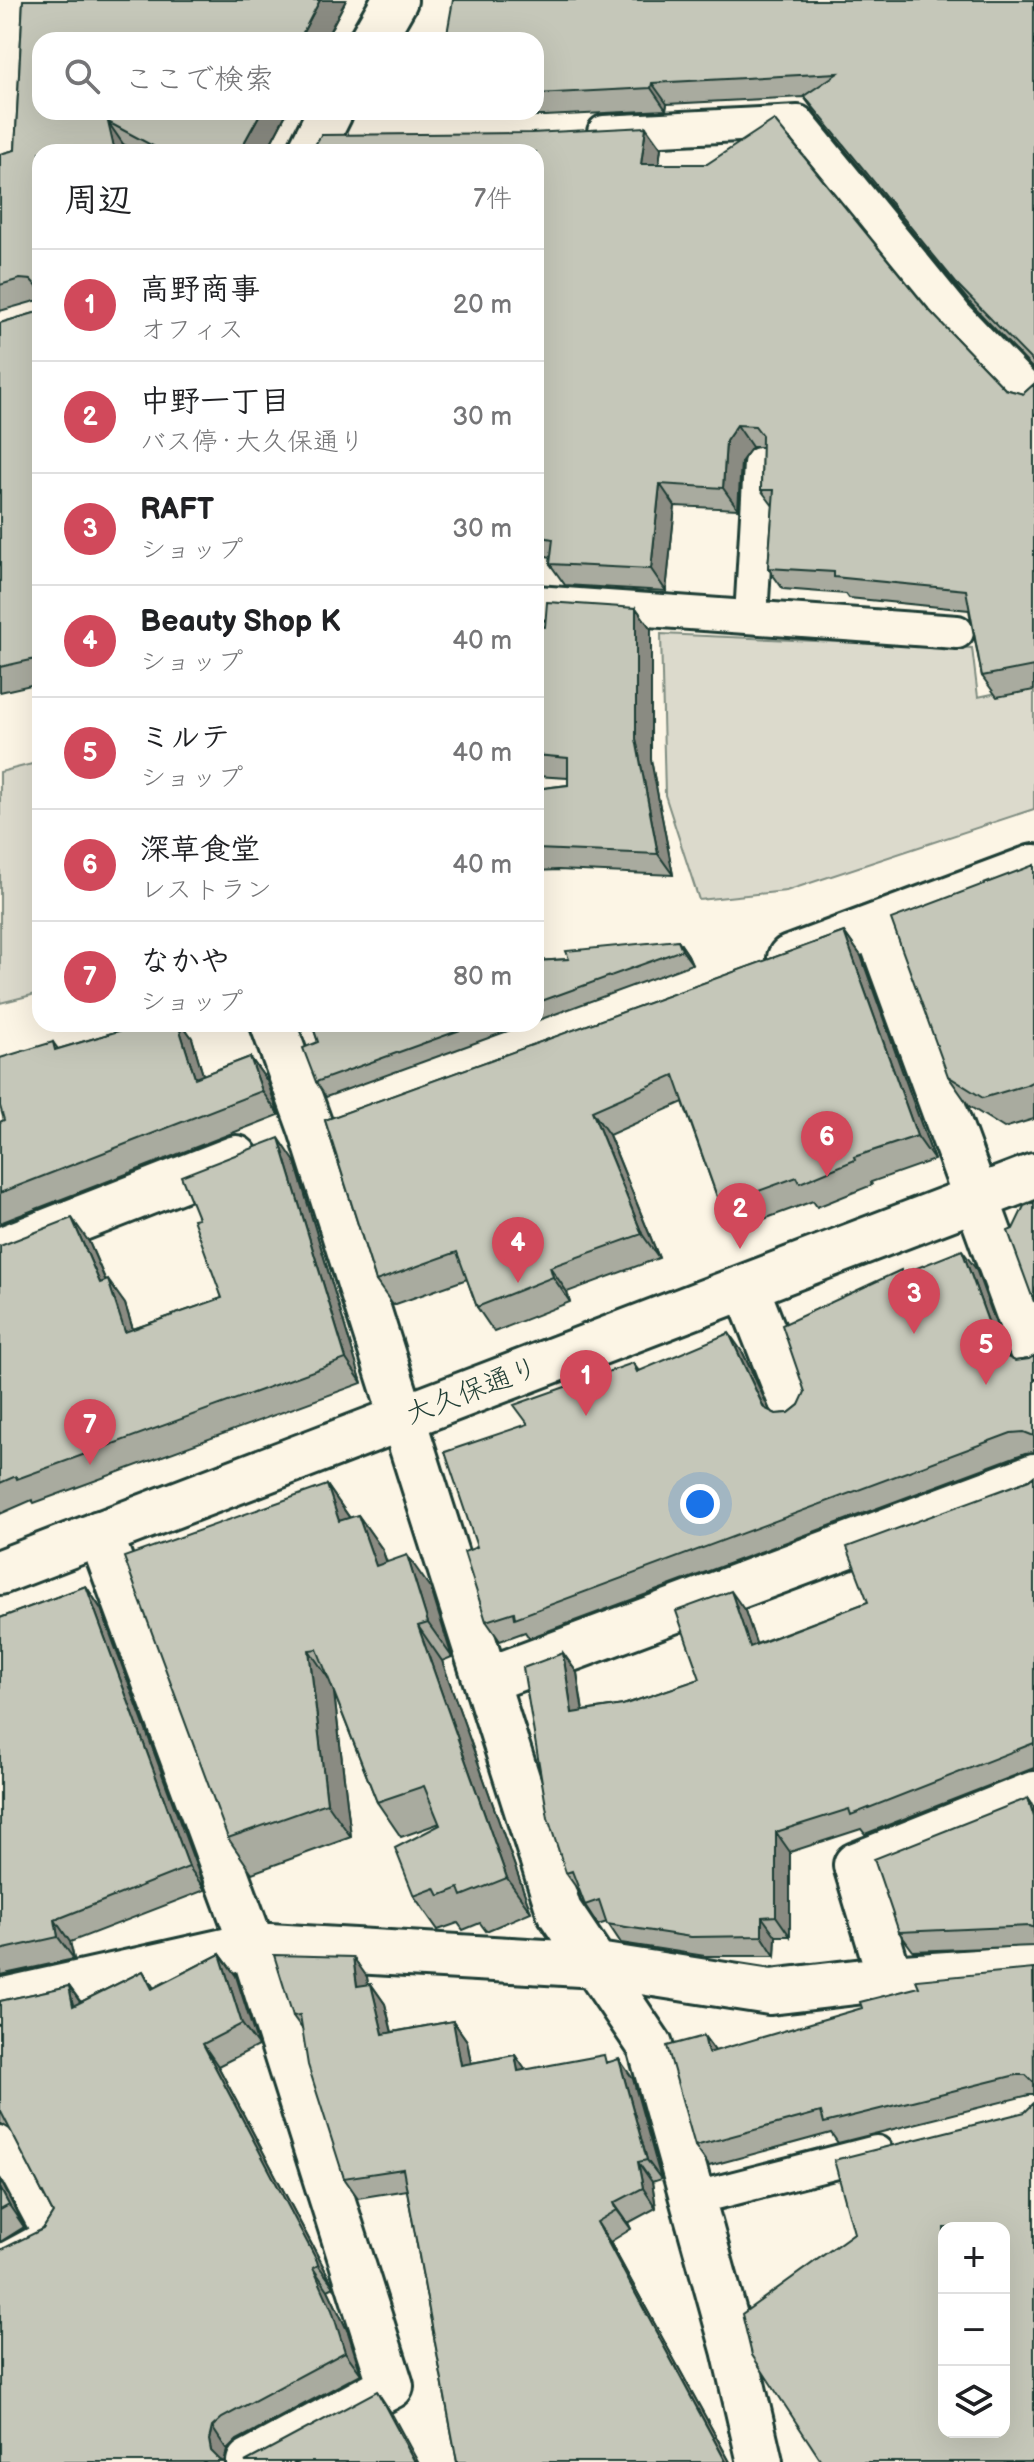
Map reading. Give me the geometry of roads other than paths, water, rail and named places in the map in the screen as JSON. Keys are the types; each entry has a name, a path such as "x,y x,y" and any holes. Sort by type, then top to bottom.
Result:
{"street":[{"path":"377,32 395,0"},
{"path":"758,969 1034,867"},
{"path":"877,927 1034,1356"},
{"path":"276,1032 311,1129 559,1911 650,2046 734,2349 760,2462"},
{"path":"0,1250 355,1113"},
{"name":"大久保通り","path":"0,1572 1034,1176"},
{"path":"746,1287 794,1409"},
{"path":"487,1680 1034,1476"},
{"path":"100,1533 252,1945 391,2386 249,2462"},
{"path":"890,1978 856,1865 1034,1794"},
{"path":"0,2001 252,1945 597,1965 770,1992 890,1978 1034,1968"}],"lane":[{"path":"577,133 798,122 957,317 1034,397"},
{"path":"751,617 760,464"},
{"path":"544,603 957,632"},
{"path":"0,2142 50,2235 0,2262"},
{"path":"692,2199 900,2146"}],"place":[{"name":"深草食堂","path":"827,1177"},
{"name":"中野一丁目","path":"740,1249"},
{"name":"Beauty Shop K","path":"518,1283"},
{"name":"RAFT","path":"914,1334"},
{"name":"ミルテ","path":"986,1385"},
{"name":"高野商事","path":"586,1416"},
{"name":"なかや","path":"90,1465"}]}
